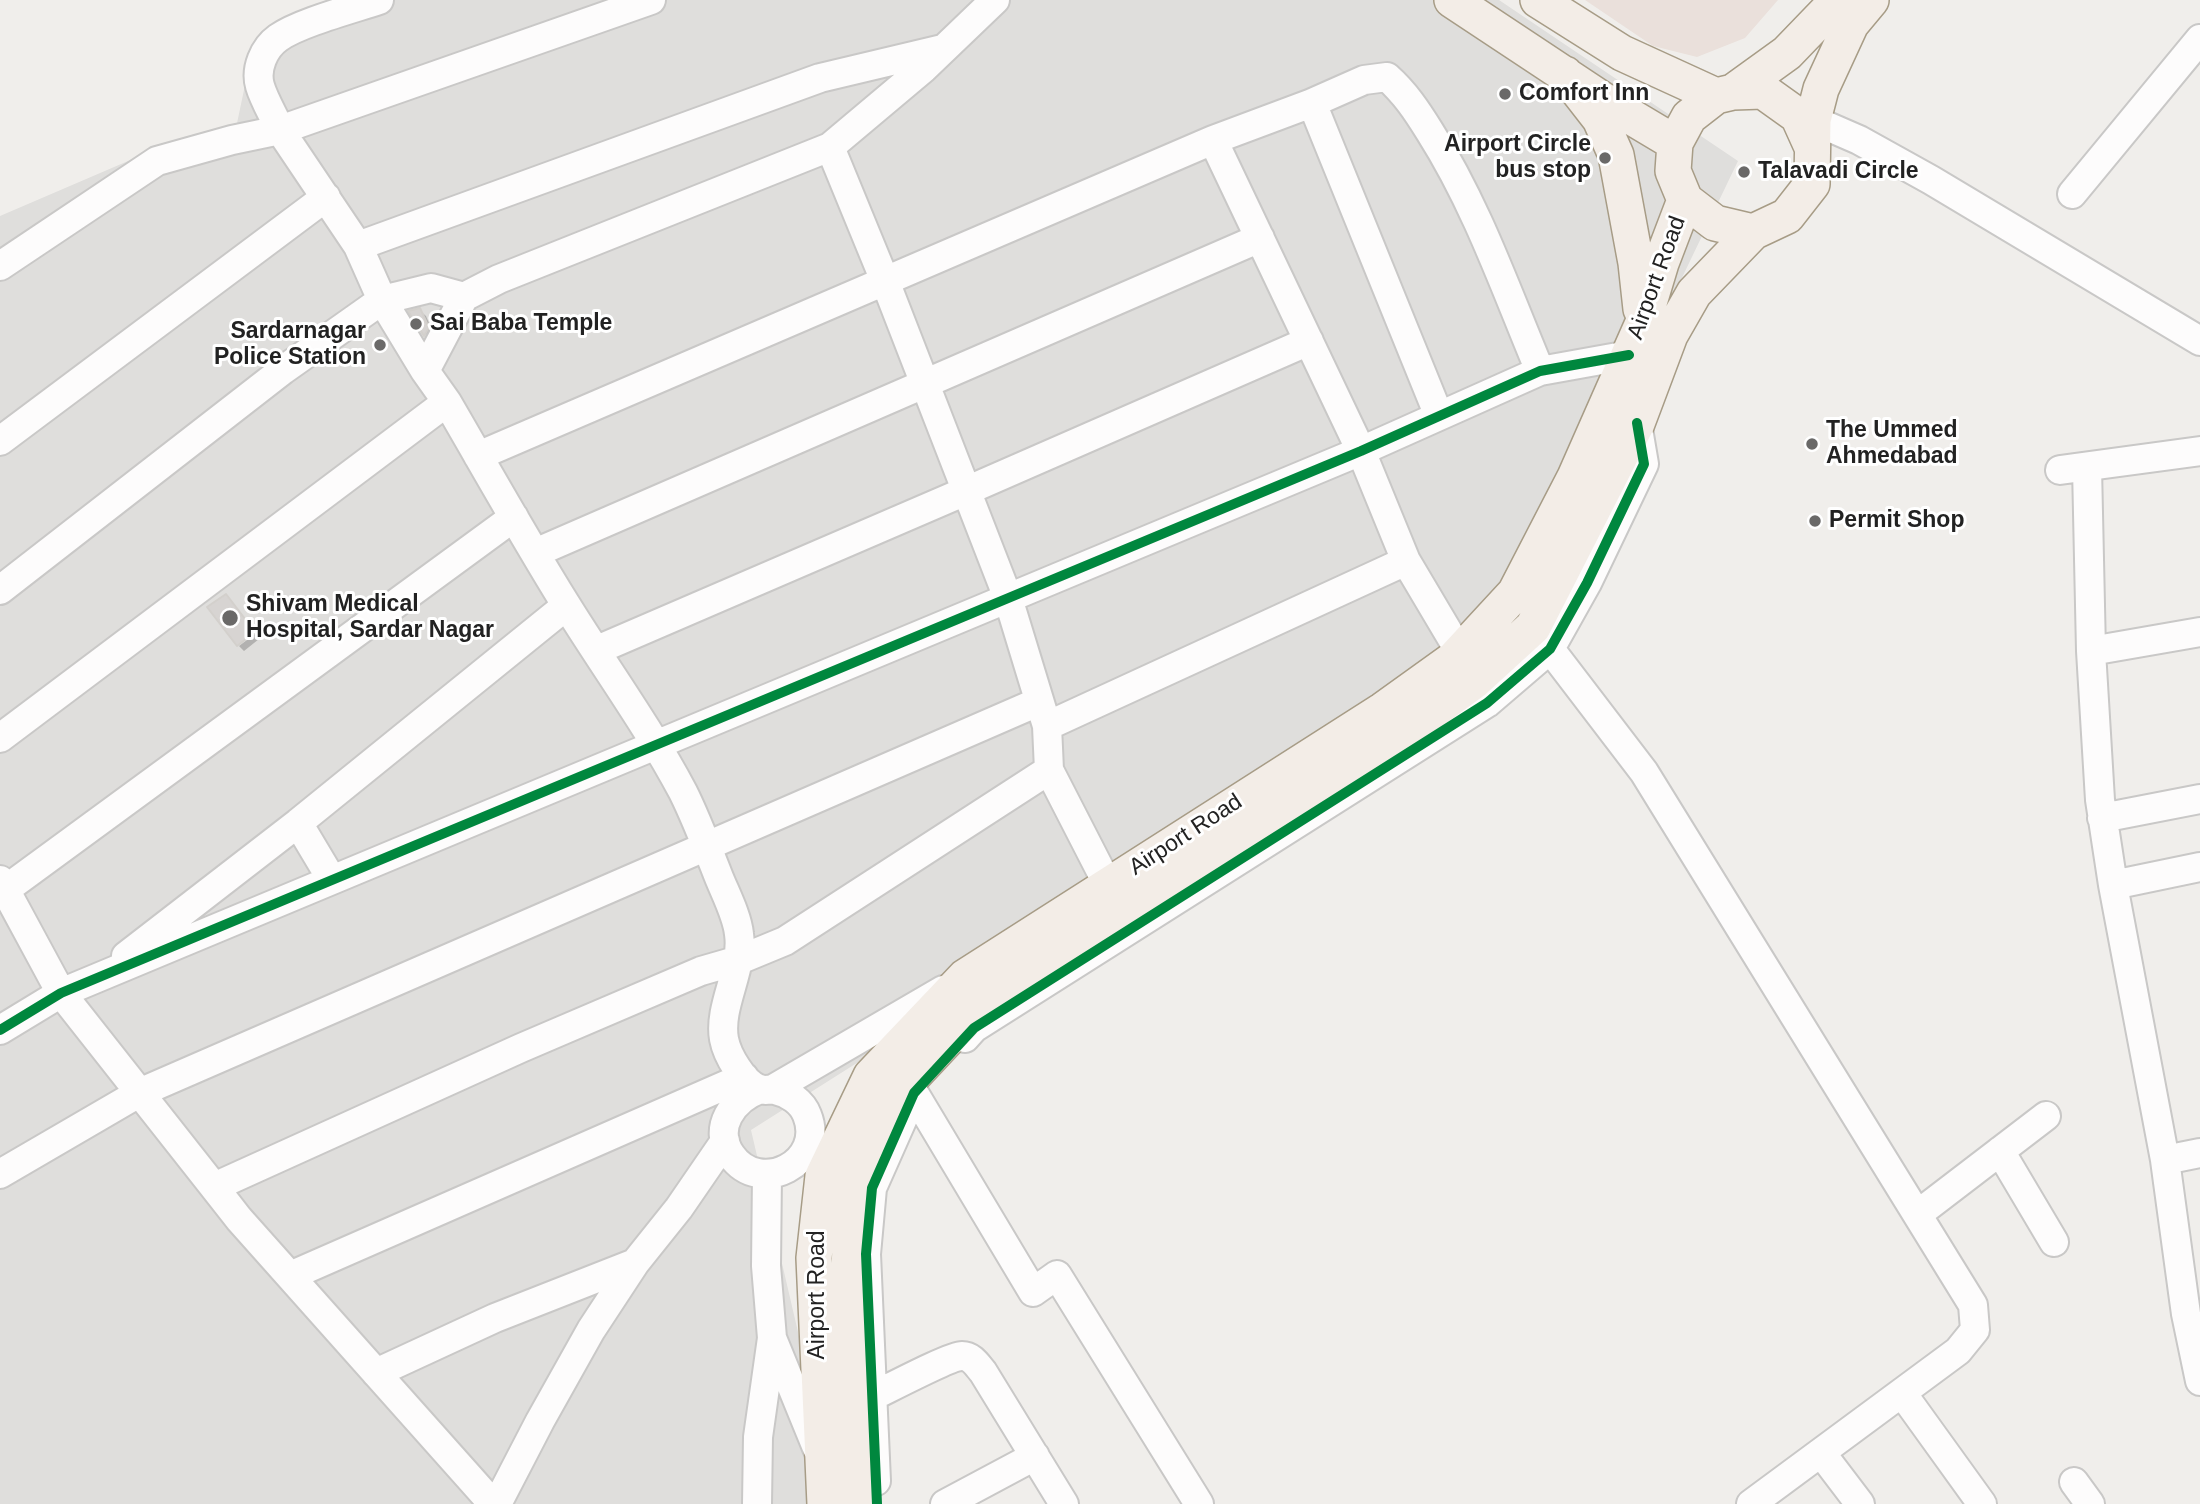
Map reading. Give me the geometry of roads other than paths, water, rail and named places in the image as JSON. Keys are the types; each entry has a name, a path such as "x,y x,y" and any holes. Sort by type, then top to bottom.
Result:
{"main road":[{"path":"1452,0 1675,143"},
{"path":"1538,0 1622,53 1724,94 1763,91 1798,116 1812,134"},
{"path":"1838,0 1787,53 1689,117 1675,143 1673,171 1685,200 1715,223 1753,232 1787,216 1812,184 1812,134 1821,89 1852,24 1871,0"},
{"path":"1565,74 1600,119 1616,155 1636,263 1643,323"},
{"name":"Airport Road","path":"826,1501 821,1457 814,1258 823,1177 823,1142 871,1076 965,977 1383,710 1454,659 1515,593 1575,477 1643,323 1661,263 1685,200"},
{"name":"Airport Road","path":"860,1504 847,1310 853,1184 896,1094 984,1000 1400,735 1483,672 1532,627 1637,424 1670,335 1693,293 1753,232"}],"street":[{"path":"379,0 278,38 266,51 259,68 260,85 280,130 358,246 383,300 425,371 447,402 566,606 597,650 683,793 740,934 739,960 725,1017 723,1038 733,1063 759,1085 787,1094 798,1101 810,1126 823,1142 805,1153 795,1165 782,1172 767,1175 752,1172 740,1165 730,1154 725,1141 724,1127 728,1114 741,1098 759,1085"},
{"path":"0,266 157,162 232,140 280,130 651,0"},
{"path":"425,371 464,297 499,279 830,146 924,68 995,0"},
{"path":"2072,194 2200,39"},
{"path":"358,246 820,78 945,48"},
{"path":"478,456 1213,140 1312,103 1364,80 1387,77 1405,93 1446,158 1470,207 1540,371"},
{"path":"1312,103 1439,416"},
{"path":"1812,134 1859,140 1931,180 2200,341"},
{"path":"1213,140 1361,451 1406,561 1460,652"},
{"path":"830,146 1008,598 1042,714 1049,770 1108,885"},
{"path":"0,441 326,197"},
{"path":"535,553 1260,238"},
{"path":"0,590 283,370 383,300 431,288 464,297"},
{"path":"597,650 1309,341"},
{"path":"0,1030 61,993 1361,451 1540,371 1629,355"},
{"path":"0,738 447,402"},
{"path":"877,1504 866,1254 872,1188 914,1093 974,1028 1487,704 1550,649 1587,583 1644,464 1637,424"},
{"path":"2200,451 2073,469 2091,651 2102,818 2165,1160 2187,1236 2200,1381"},
{"path":"514,517 3,885 61,993 139,1093 290,1276 495,1504 590,1330 635,1263 679,1208 725,1141"},
{"path":"0,1174 139,1093 706,845 1042,714 1406,561"},
{"path":"96,979 298,822 566,606"},
{"path":"2091,651 2200,632"},
{"path":"1550,649 1644,772 1973,1305 1975,1330 1958,1351 1751,1504"},
{"path":"214,1187 533,1043 701,971 739,960 785,941 1049,770"},
{"path":"2102,818 2200,799"},
{"path":"298,822 332,880"},
{"path":"2113,886 2200,867"},
{"path":"290,1276 759,1085 965,977"},
{"path":"914,1093 1033,1292 1057,1275 1199,1504"},
{"path":"1918,1214 2046,1115"},
{"path":"2000,1150 2054,1242"},
{"path":"2165,1160 2200,1153"},
{"path":"757,1504 758,1437 772,1338 766,1266 767,1175"},
{"path":"376,1373 495,1318 635,1263"},
{"path":"772,1338 821,1457"},
{"path":"871,1397 947,1361 961,1356 972,1359 983,1372 1063,1504"},
{"path":"1902,1393 1982,1504"},
{"path":"1822,1454 1860,1504"},
{"path":"945,1504 1035,1456"}],"place":[{"name":"Comfort Inn","path":"1505,94"},
{"name":"Airport Circle bus stop","path":"1605,158"},
{"name":"Talavadi Circle","path":"1744,172"},
{"name":"Sai Baba Temple","path":"416,324"},
{"name":"Sardarnagar Police Station","path":"380,345"},
{"name":"The Ummed Ahmedabad","path":"1812,444"},
{"name":"Permit Shop","path":"1815,521"},
{"name":"Shivam Medical Hospital, Sardar Nagar","path":"230,618"}]}
